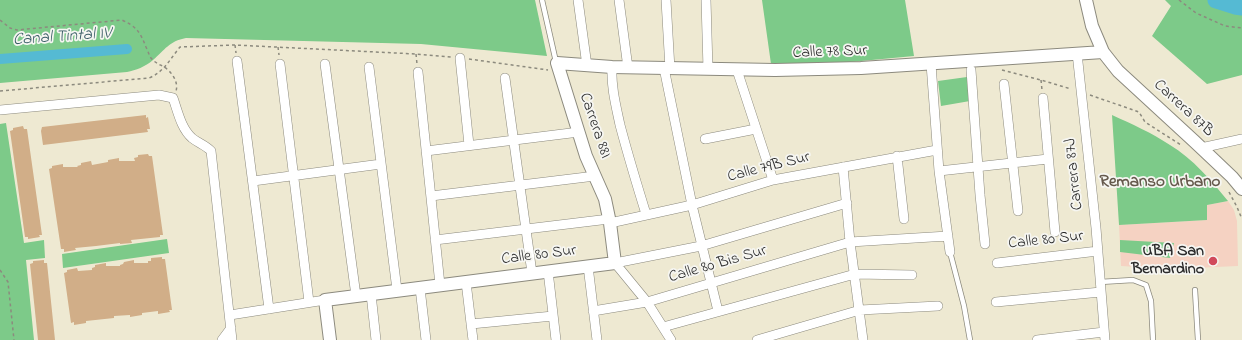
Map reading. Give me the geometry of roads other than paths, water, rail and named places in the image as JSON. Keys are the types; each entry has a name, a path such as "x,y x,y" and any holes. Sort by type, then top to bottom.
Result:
{"street":[{"path":"578,0 587,66"},
{"path":"619,0 628,68"},
{"path":"666,0 667,68 692,204 718,311"},
{"path":"706,0 708,69"},
{"name":"Carrera 87B","path":"1086,0 1092,26 1103,52 1118,71 1202,148 1232,177 1242,189"},
{"name":"Calle 78 Sur","path":"557,63 628,68 737,70 861,68 1103,52"},
{"name":"Carrera 87J","path":"1077,54 1098,252 1105,336"},
{"path":"460,58 468,145"},
{"path":"237,61 269,308"},
{"name":"Carrera 88I","path":"557,63 586,156 605,198 610,221 615,263"},
{"path":"280,64 309,302"},
{"path":"326,64 356,296"},
{"path":"931,64 938,171 950,252"},
{"path":"369,67 397,290"},
{"path":"612,67 611,76 615,103 626,149 646,214"},
{"path":"737,70 774,180"},
{"path":"971,70 985,244"},
{"path":"418,72 440,285"},
{"path":"505,78 532,273"},
{"path":"1004,84 1018,211"},
{"path":"0,110 159,95 174,98 183,128 193,138 211,151 232,340"},
{"path":"1043,98 1055,232"},
{"path":"705,139 756,129"},
{"path":"426,151 579,132"},
{"path":"1202,148 1242,139"},
{"name":"Calle 79B Sur","path":"435,240 610,221 692,204 774,180 897,156 937,150"},
{"path":"897,156 904,219"},
{"path":"938,171 1048,158"},
{"path":"253,181 381,164"},
{"path":"843,167 850,242 864,340"},
{"path":"431,196 595,176"},
{"name":"Calle 80 Sur","path":"230,315 397,290 615,263 701,246 847,203"},
{"name":"Calle 80 Bis Sur","path":"593,311 647,302 850,242 948,236"},
{"name":"Calle 80 Sur","path":"997,263 1098,252"},
{"path":"615,263 647,302 671,340"},
{"path":"588,266 597,340"},
{"path":"548,271 556,340"},
{"path":"663,327 855,274 912,275"},
{"path":"466,282 472,340"},
{"path":"420,288 426,340"},
{"path":"996,302 1101,292"},
{"path":"371,294 376,340"},
{"path":"326,300 330,340"},
{"path":"757,340 860,310 938,306"},
{"path":"471,324 553,316"},
{"path":"222,340 231,328"},
{"path":"1037,340 1105,336"}],"lane":[{"name":"Carrera 88I","path":"542,0 557,63"},
{"path":"950,252 964,306 970,340"},
{"path":"1100,282 1133,280 1146,285 1151,300 1153,340"},
{"path":"1195,290 1198,340"}],"waterway":[{"path":"1216,0 1242,7"},
{"name":"Canal Tintal IV","path":"0,59 127,49"}],"place":[{"name":"UBA San Bernardino","path":"1213,261"}],"district":[{"name":"Remanso Urbano","path":"1160,183"}]}
